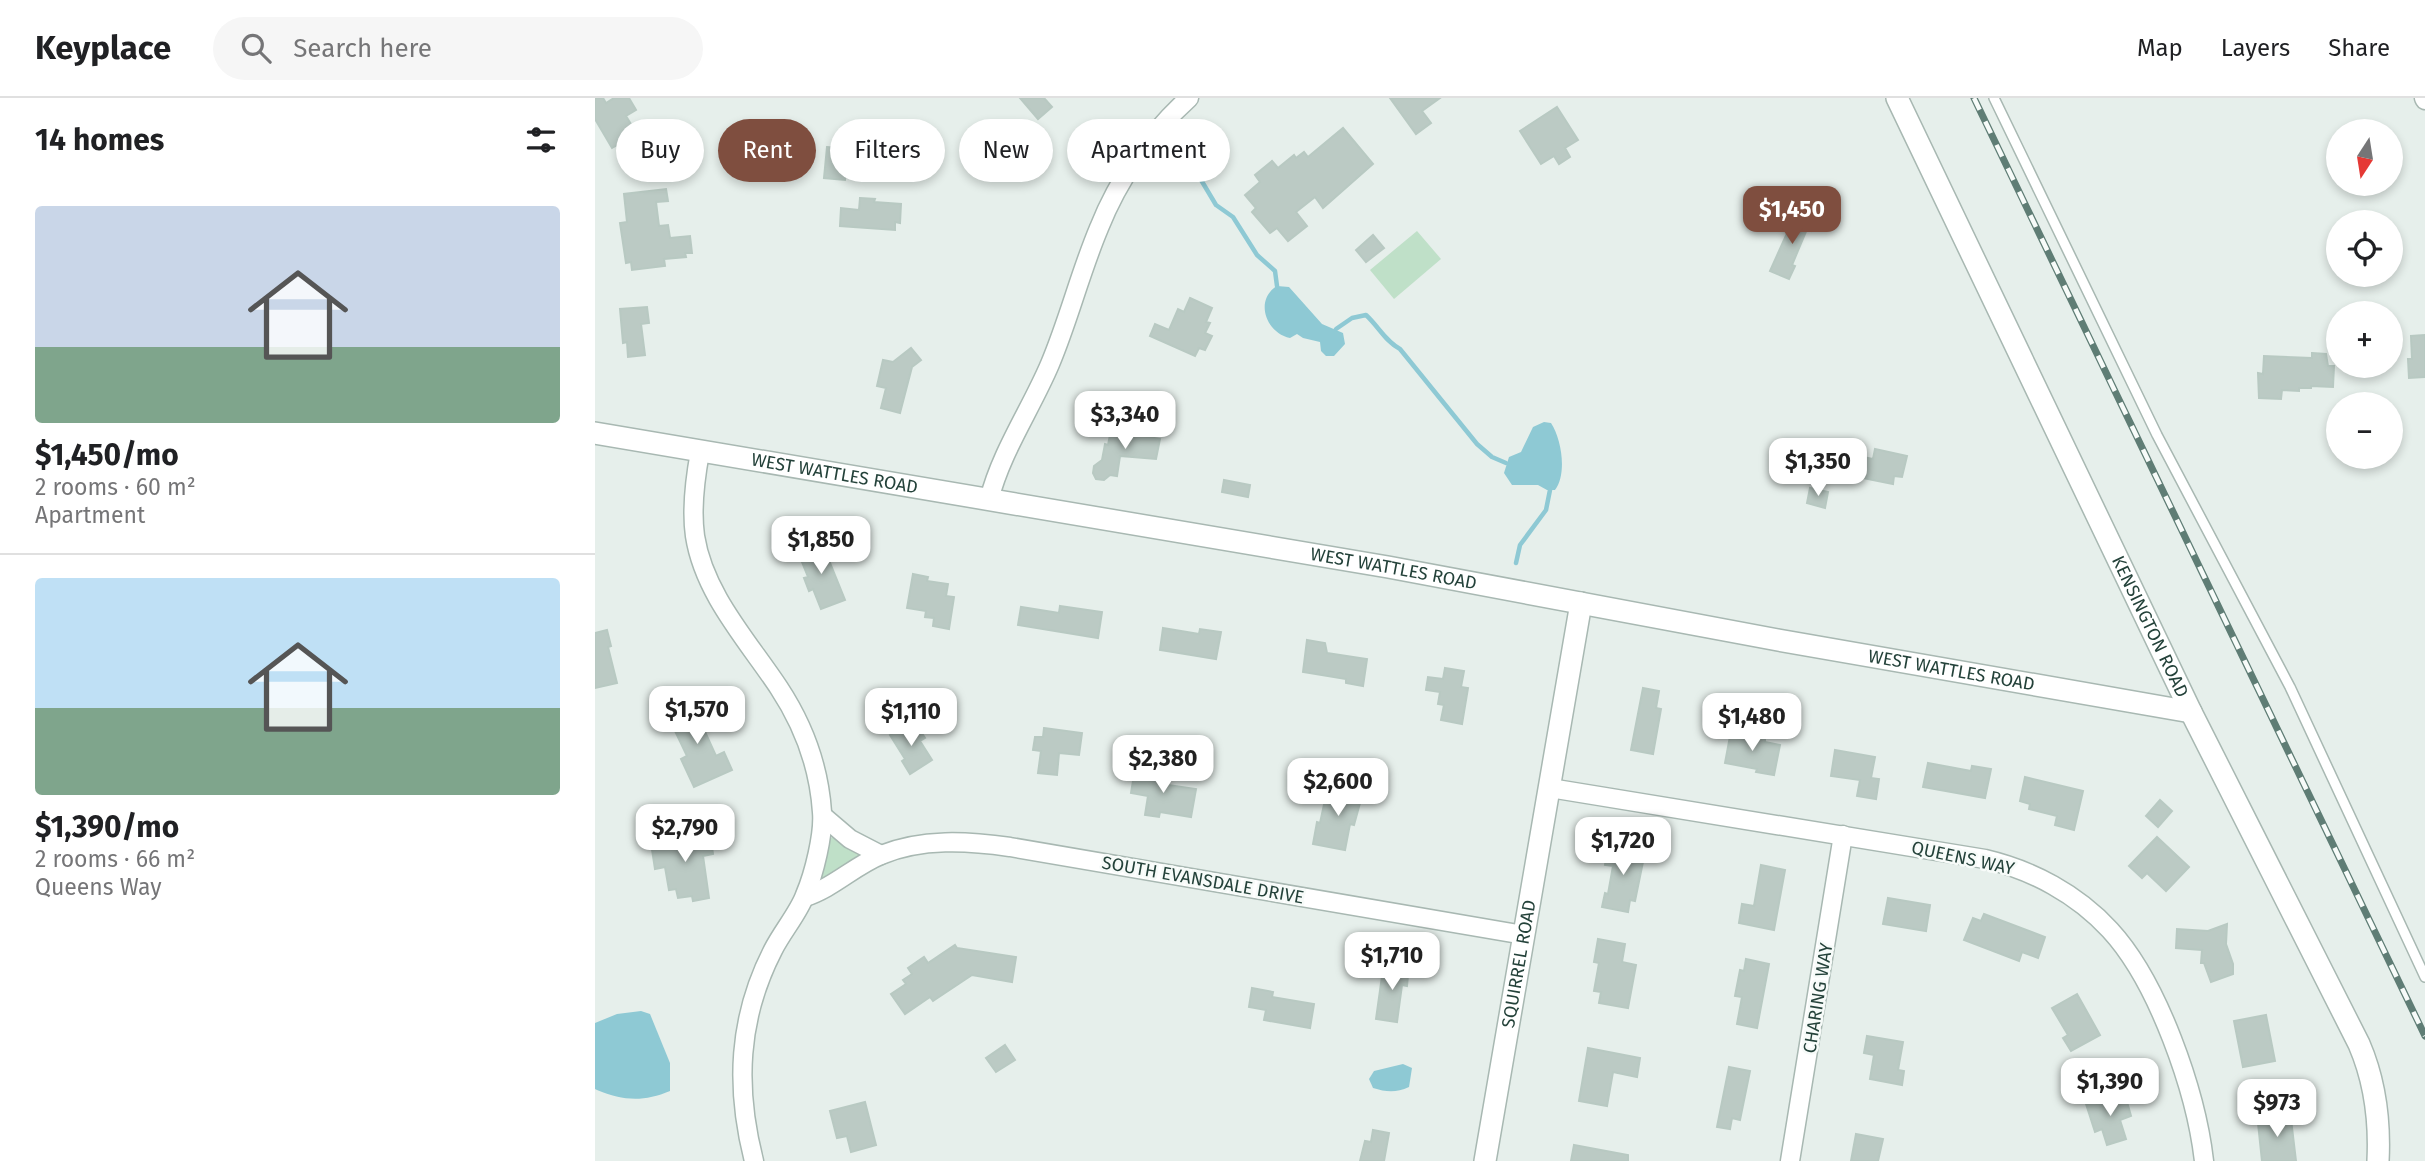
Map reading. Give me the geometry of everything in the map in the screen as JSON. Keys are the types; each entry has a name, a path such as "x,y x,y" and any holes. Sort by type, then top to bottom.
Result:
{"street":[{"name":"KENSINGTON ROAD","path":"1897,98 2191,712 2364,1056 2379,1132 2378,1161"},
{"path":"989,500 995,477 1051,361 1108,206 1135,161 1181,101"},
{"name":"WEST WATTLES ROAD","path":"595,433 1401,569 1816,647 2191,712"},
{"path":"700,452 694,487 695,536 704,566 723,607 779,688 799,723 816,768 823,816 805,897 787,924 762,974 746,1022 742,1084 754,1161"},
{"name":"SQUIRREL ROAD","path":"1485,1161 1581,603"},
{"name":"QUEENS WAY","path":"1550,788 1973,857 2021,869 2070,896 2109,929 2141,976 2168,1030 2193,1100 2204,1161"},
{"path":"823,816 850,839 881,855"},
{"name":"CHARING WAY","path":"1790,1161 1843,835"},
{"name":"SOUTH EVANSDALE DRIVE","path":"805,897 881,855 941,842 986,843 1524,935"}],"lane":[{"path":"1994,98 2157,435 2290,687 2425,977"}],"green space":[{"path":"1417,231 1441,259 1394,299 1370,270"},
{"path":"833,837 859,856 821,882 818,880 827,840"}],"water":[{"path":"1277,286 1289,287 1322,324 1343,333 1345,344 1334,356 1326,356 1321,351 1320,342 1297,334 1290,338 1275,330 1269,323 1266,299"},
{"path":"1544,422 1551,423 1560,447 1562,466 1559,483 1555,490 1547,490 1538,485 1512,485 1504,473 1509,457 1521,452 1533,427"},
{"path":"641,1011 650,1014 670,1063 670,1091 633,1099 595,1089 595,1023 617,1014"},
{"path":"1403,1064 1412,1068 1409,1087 1391,1091 1373,1088 1369,1079 1374,1071"}],"building":[{"path":"595,98 603,98 606,103 614,98 629,98 636,110 626,116 628,119 616,119 616,146 612,148 595,119"},
{"path":"1020,98 1044,98 1052,107 1038,119"},
{"path":"1390,98 1440,98 1422,111 1431,123 1416,134"},
{"path":"1557,107 1578,140 1565,148 1570,157 1559,164 1554,156 1541,164 1520,131"},
{"path":"1343,128 1373,164 1323,208 1315,197 1296,212 1307,226 1288,241 1277,228 1270,233 1252,212 1256,208 1245,195 1260,182 1255,175 1272,161 1278,168 1294,155 1296,158 1304,152 1308,157"},
{"path":"827,147 830,147 830,179 824,178"},
{"path":"666,189 668,201 656,202 659,226 668,225 670,238 690,236 692,253 685,253 686,257 664,259 665,266 632,270 631,262 626,263 620,223 627,222 624,194"},
{"path":"860,198 901,204 900,223 895,222 895,230 840,226 841,208 859,210"},
{"path":"1803,211 1817,218 1811,231 1807,229 1789,279 1770,271 1788,231 1793,233"},
{"path":"1373,235 1384,248 1366,262 1356,250"},
{"path":"1190,298 1212,308 1206,322 1210,323 1205,333 1212,336 1205,350 1199,348 1195,356 1150,336 1155,324 1169,330 1178,309 1184,312"},
{"path":"647,307 649,323 641,324 645,355 628,357 627,342 623,343 620,309"},
{"path":"2425,335 2425,377 2409,378 2411,336"},
{"path":"911,348 921,360 912,367 900,413 881,408 886,388 877,386 883,360 893,362"},
{"path":"2312,353 2326,354 2326,378 2333,378 2333,387 2311,386 2299,388 2299,391 2282,390 2281,399 2259,398 2258,373 2263,374 2264,356 2312,358"},
{"path":"1127,428 1145,431 1144,436 1160,439 1156,459 1120,456 1117,476 1110,475 1104,480 1096,479 1094,466 1102,460 1110,435 1114,436 1116,430 1126,432"},
{"path":"1875,449 1907,456 1902,477 1894,476 1893,484 1843,474 1847,457 1873,459"},
{"path":"1224,480 1250,485 1248,497 1222,492"},
{"path":"1810,488 1828,492 1825,508 1807,503"},
{"path":"822,543 845,600 821,609 813,589 809,591 804,578 808,577 798,552"},
{"path":"913,574 928,577 927,581 948,584 946,596 954,597 949,629 933,626 934,618 925,617 926,611 907,608"},
{"path":"1060,606 1102,612 1098,638 1018,625 1021,607 1059,613"},
{"path":"1163,628 1199,634 1200,629 1221,632 1216,659 1160,650"},
{"path":"607,630 611,646 608,647 617,683 595,688 595,633"},
{"path":"1307,640 1325,643 1327,653 1367,659 1363,686 1346,683 1346,679 1303,672"},
{"path":"1445,668 1464,671 1461,687 1468,688 1462,724 1441,720 1444,705 1438,704 1440,692 1426,690 1428,677 1443,679"},
{"path":"1643,688 1659,691 1656,708 1661,709 1653,754 1631,750"},
{"path":"691,701 716,756 724,752 732,770 694,787 681,759 687,756 666,712"},
{"path":"909,723 913,730 918,727 925,738 920,741 932,760 910,774 902,761 905,759 890,735"},
{"path":"1044,728 1082,733 1079,755 1059,753 1057,775 1038,773 1041,751 1033,750 1035,737 1043,737"},
{"path":"1731,731 1765,738 1765,742 1780,745 1774,775 1725,763"},
{"path":"1835,750 1875,757 1871,778 1879,779 1876,799 1857,796 1860,780 1831,776"},
{"path":"1928,763 1971,771 1972,766 1991,769 1985,798 1923,787"},
{"path":"1135,769 1156,773 1156,778 1169,780 1168,785 1196,789 1191,817 1160,812 1159,817 1145,815 1148,796 1131,793"},
{"path":"2025,777 2083,791 2074,830 2055,825 2057,816 2029,809 2030,804 2020,801"},
{"path":"1333,786 1363,792 1354,825 1350,824 1345,850 1313,844 1317,822 1320,823 1325,800 1330,801"},
{"path":"2160,800 2172,811 2158,827 2146,816"},
{"path":"710,833 713,854 703,856 709,898 693,901 692,896 678,898 676,889 669,890 665,867 655,869 651,843"},
{"path":"2157,837 2189,867 2166,891 2147,873 2142,878 2129,866"},
{"path":"1608,845 1645,852 1635,901 1630,900 1628,912 1602,907 1605,893 1608,894 1613,866 1605,865"},
{"path":"1761,865 1785,870 1774,930 1739,923 1742,904 1754,906"},
{"path":"1888,898 1930,905 1926,931 1883,924"},
{"path":"1984,914 2045,937 2038,958 2022,952 2019,961 1964,940 1973,918 1981,921"},
{"path":"2227,924 2226,944 2233,964 2233,974 2211,982 2204,963 2201,963 2202,950 2176,948 2177,929 2208,931"},
{"path":"1598,939 1625,944 1622,962 1636,965 1628,1008 1599,1003 1601,992 1594,991 1599,963 1594,962"},
{"path":"955,945 957,948 1016,957 1012,982 972,975 933,1001 930,997 905,1014 891,994 906,984 903,980 912,974 908,968 924,957 928,963"},
{"path":"1746,959 1769,964 1757,1028 1737,1024 1742,997 1735,996 1740,970 1744,971"},
{"path":"1390,962 1409,964 1407,986 1402,985 1397,1022 1376,1019 1382,976 1388,976"},
{"path":"1252,988 1273,992 1272,997 1314,1004 1310,1028 1264,1020 1266,1010 1249,1007"},
{"path":"2077,994 2100,1035 2071,1051 2063,1038 2068,1035 2052,1008"},
{"path":"2266,1015 2275,1061 2243,1067 2234,1021"},
{"path":"1867,1036 1903,1042 1898,1070 1904,1071 1902,1085 1870,1079 1874,1055 1864,1053"},
{"path":"1005,1045 1015,1060 996,1072 986,1058"},
{"path":"1588,1048 1640,1058 1637,1077 1613,1072 1607,1106 1579,1101"},
{"path":"1729,1067 1750,1071 1740,1120 1732,1118 1730,1129 1717,1127"},
{"path":"2125,1095 2131,1116 2120,1120 2126,1139 2107,1145 2102,1129 2095,1132 2086,1104 2096,1101 2097,1104"},
{"path":"865,1102 876,1145 851,1152 847,1136 837,1138 830,1111"},
{"path":"2282,1112 2283,1120 2291,1119 2296,1161 2262,1161 2258,1123 2265,1122 2265,1113"},
{"path":"1373,1130 1389,1133 1384,1161 1360,1161 1365,1141 1371,1142"},
{"path":"1856,1134 1883,1139 1878,1161 1851,1161"},
{"path":"1574,1145 1628,1155 1628,1161 1571,1161"}],"waterway":[{"path":"1202,182 1216,205 1233,217 1257,255 1275,271 1277,286"},
{"path":"1336,329 1352,318 1366,315 1390,342 1400,349 1477,444 1492,457 1506,463"},
{"path":"1516,563 1520,545 1546,510 1550,490"}],"railway":[{"path":"1974,98 2425,1036"}]}
